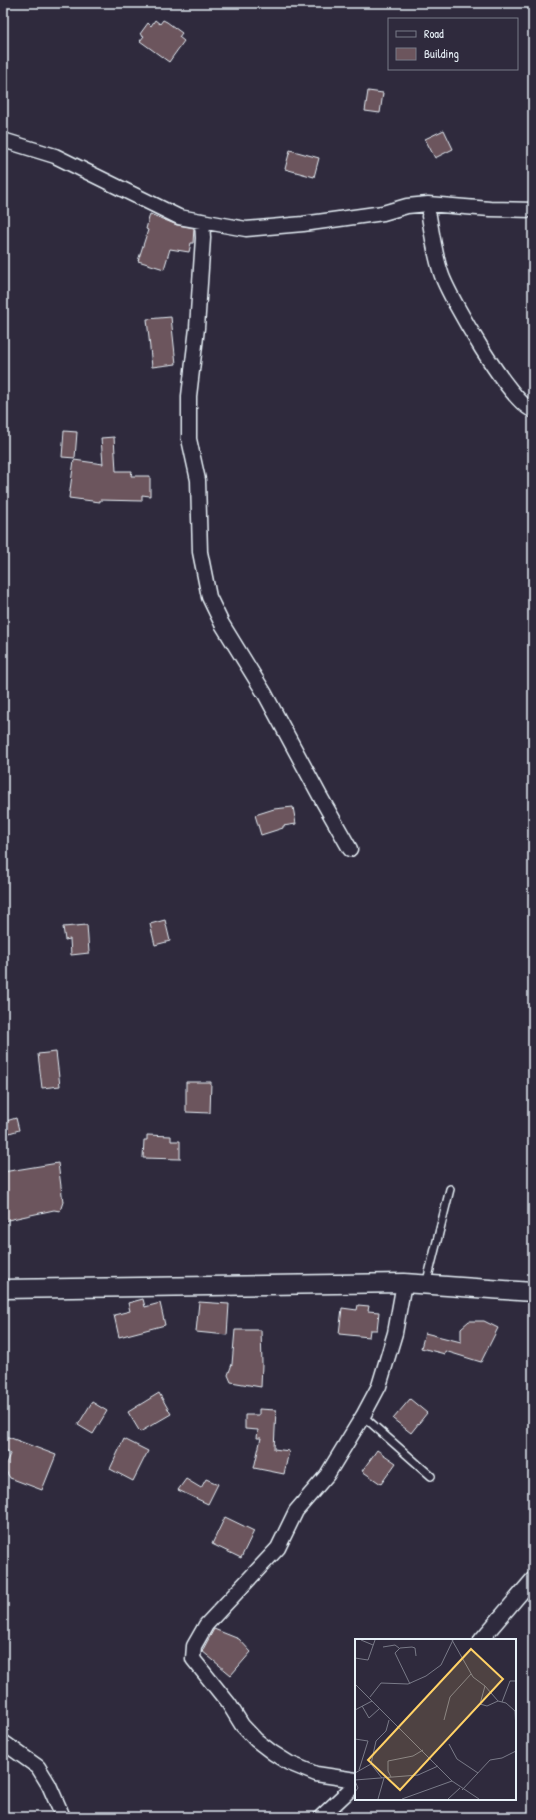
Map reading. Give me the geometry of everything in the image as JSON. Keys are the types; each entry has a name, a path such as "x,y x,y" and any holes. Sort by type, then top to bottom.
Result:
{"street":[{"path":"3,140 55,156 180,216 246,229 289,226 382,213 407,206 428,204 490,209 533,210"},
{"path":"428,216 441,273 454,304 507,385 521,403 533,410"},
{"path":"202,221 203,238 197,328 190,396 189,439 198,480 200,552 209,597 222,624 265,694 350,849"},
{"path":"355,1780 316,1774 289,1763 256,1740 242,1725 229,1704 193,1659 194,1646 206,1625 278,1548 296,1511 327,1474 363,1416 379,1386 395,1333 404,1284"},
{"path":"3,1289 404,1284 533,1292"},
{"path":"482,1639 533,1579"},
{"path":"3,1742 38,1767 49,1785 63,1817"},
{"path":"321,1817 355,1785"}],"lane":[{"path":"426,1285 450,1189"},
{"path":"363,1416 431,1476"}],"building":[{"path":"155,20 160,24 163,20 182,33 179,37 184,41 169,62 140,41 144,36 140,34 148,23 151,26"},
{"path":"368,91 383,93 380,113 365,111"},
{"path":"444,130 453,149 435,158 425,139"},
{"path":"290,150 319,158 314,177 285,169"},
{"path":"150,214 177,225 194,228 193,243 191,243 189,252 170,249 164,269 138,261 148,230 146,229"},
{"path":"171,317 176,364 152,367 147,319"},
{"path":"64,431 77,432 75,458 62,457"},
{"path":"114,437 116,471 132,471 131,476 150,476 150,496 142,495 142,501 100,500 100,502 69,498 74,460 103,464 101,438"},
{"path":"293,807 296,824 283,826 283,828 261,835 255,815 274,809"},
{"path":"165,920 170,941 155,945 150,924"},
{"path":"87,925 89,953 71,955 70,939 65,940 63,927"},
{"path":"56,1052 60,1086 42,1088 38,1054"},
{"path":"186,1082 211,1082 210,1113 186,1112"},
{"path":"16,1118 19,1130 3,1135 3,1122"},
{"path":"147,1135 171,1136 171,1141 180,1141 180,1159 143,1158 144,1140 147,1140"},
{"path":"58,1163 63,1202 60,1211 54,1210 3,1221 3,1172"},
{"path":"143,1299 145,1307 160,1303 165,1325 119,1337 114,1315 130,1311 128,1303"},
{"path":"199,1302 229,1304 227,1335 196,1332"},
{"path":"358,1305 369,1306 368,1311 379,1312 377,1330 370,1330 369,1337 339,1334 342,1308 357,1310"},
{"path":"469,1321 484,1321 498,1328 481,1362 445,1351 445,1354 421,1348 425,1333 461,1342 461,1328"},
{"path":"235,1330 261,1330 261,1387 231,1382 228,1375 232,1364"},
{"path":"159,1393 171,1414 140,1432 128,1412"},
{"path":"410,1399 427,1413 411,1433 393,1419"},
{"path":"92,1402 107,1411 93,1434 78,1425"},
{"path":"259,1409 276,1410 274,1449 289,1451 284,1474 254,1468 261,1438 257,1438 258,1430 245,1429 245,1415 259,1415"},
{"path":"3,1435 56,1455 42,1490 10,1478 4,1468 10,1454 3,1446"},
{"path":"124,1439 148,1451 133,1481 110,1469"},
{"path":"377,1450 396,1463 381,1484 362,1471"},
{"path":"186,1479 201,1488 206,1479 218,1484 208,1504 178,1490"},
{"path":"225,1517 254,1531 241,1558 212,1544"},
{"path":"214,1629 239,1639 251,1652 231,1675 202,1651"}]}
